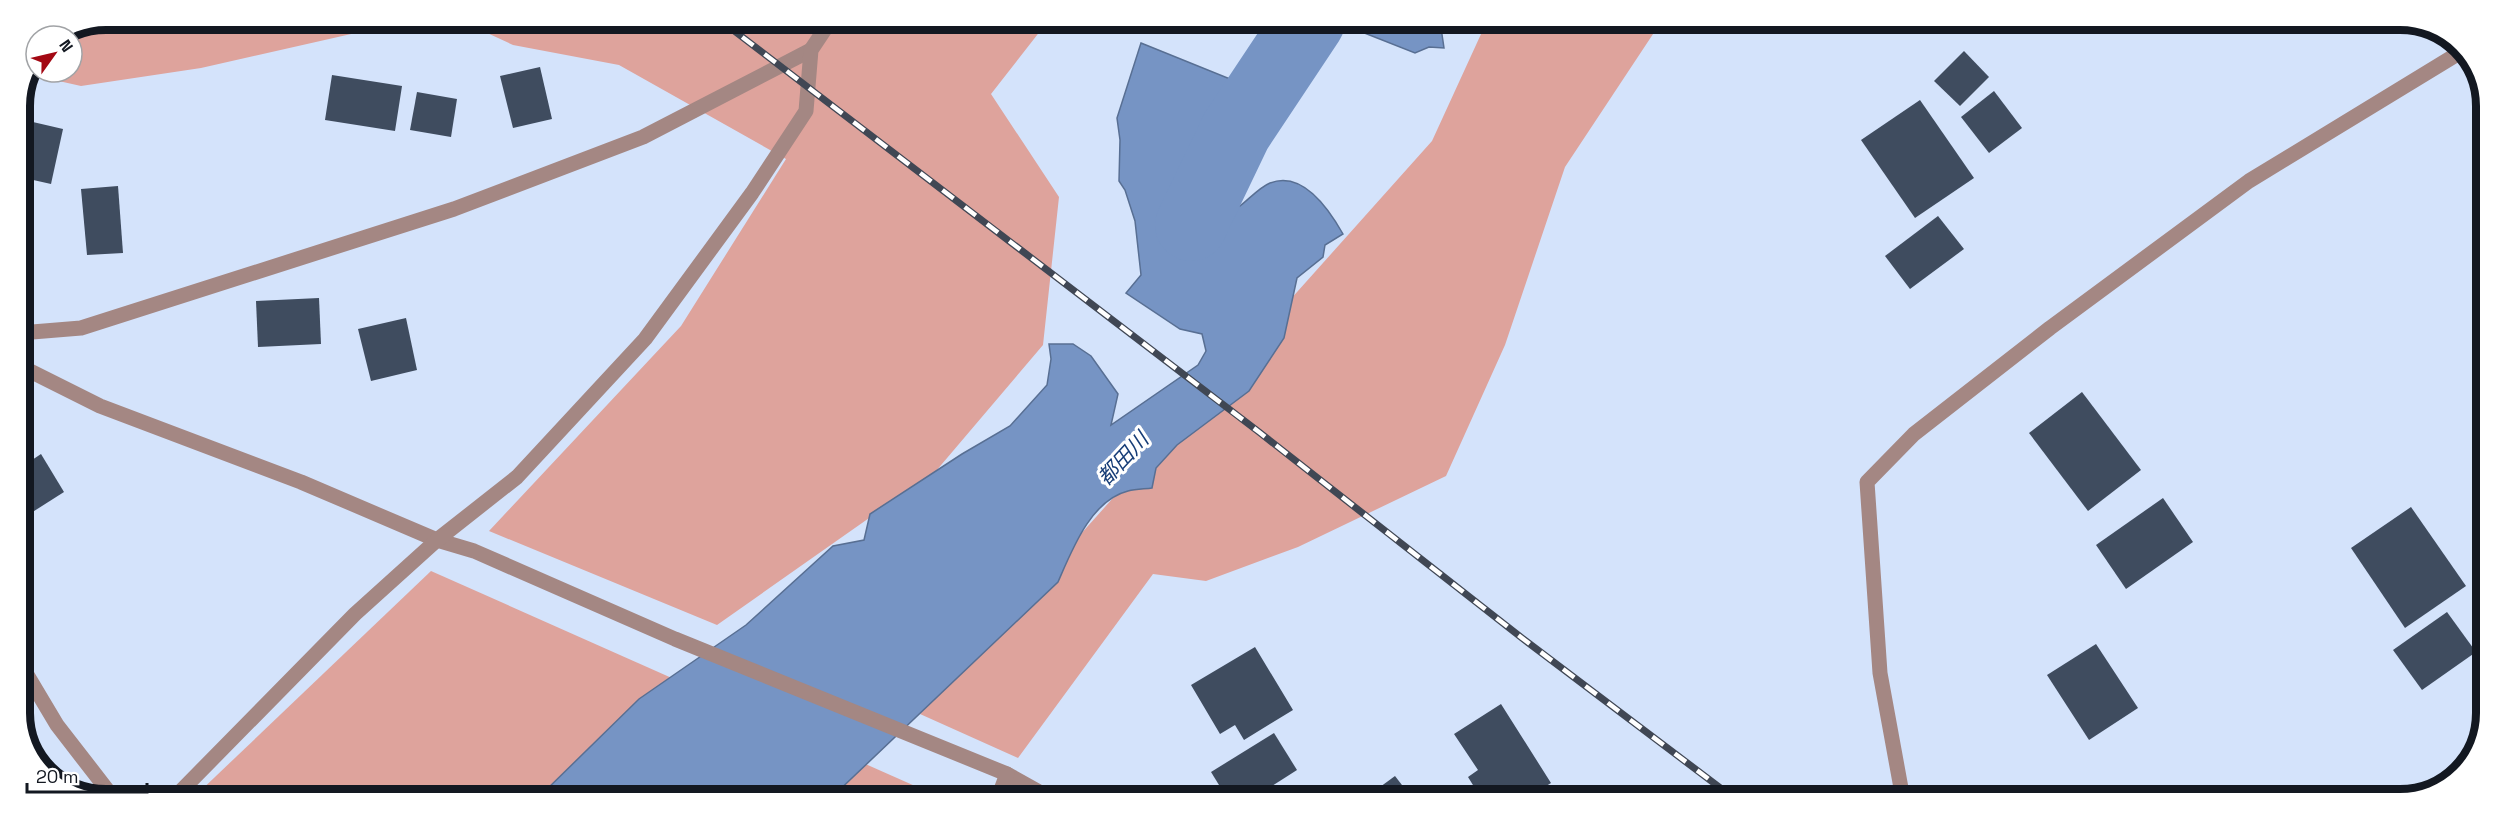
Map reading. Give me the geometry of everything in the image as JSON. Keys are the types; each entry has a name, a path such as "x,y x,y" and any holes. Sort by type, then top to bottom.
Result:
{"street":[{"path":"184,789 355,614 437,540 517,477 645,339 752,193 806,111 812,50 825,30"},
{"path":"30,332 81,328 454,209 643,136 812,50"},
{"path":"1901,789 1880,673 1867,482 1914,434 2050,328 2249,181 2456,55"},
{"path":"30,371 100,406 301,482 437,540 474,550 675,639 1007,774 1034,789"},
{"path":"30,680 57,725 107,789"},
{"path":"1001,789 1007,774"}],"shaded area":[{"path":"369,30 201,68 81,86 72,84 84,84 84,34 91,31"},
{"path":"481,30 1041,30 991,94 1059,197 1043,345 936,471 717,625 489,531 681,326 786,159 619,65 513,45"},
{"path":"1483,30 1656,30 1565,167 1505,345 1446,476 1298,547 1206,581 1153,574 1018,758 920,714 1432,141"},
{"path":"431,571 922,789 202,789"}],"water":[{"path":"1357,30 1441,30 1444,48 1429,47 1415,53"},
{"path":"1141,43 1240,83 1235,135 1221,186 1240,206 1270,183 1294,182 1304,187 1323,204 1343,234 1325,245 1323,257 1297,278 1284,338 1249,391 1177,445 1156,468 1152,488 1128,491 1115,496 1103,505 1084,528 1058,582 840,789 547,789 639,699 746,625 833,546 864,540 870,514 962,454 1010,426 1047,385 1051,359 1049,344 1073,344 1091,356 1118,394 1111,425 1198,365 1206,351 1202,334 1180,329 1126,293 1141,275 1135,221 1125,190 1119,181 1120,140 1117,118"}],"building":[{"path":"1964,51 1989,77 1960,106 1934,81"},
{"path":"540,67 552,119 513,128 500,76"},
{"path":"332,75 402,86 395,131 325,120"},
{"path":"1994,91 2022,128 1989,153 1961,117"},
{"path":"417,92 457,99 451,137 410,130"},
{"path":"1920,100 1974,178 1915,218 1861,140"},
{"path":"30,121 63,129 51,184 30,179"},
{"path":"118,186 123,253 87,255 81,189"},
{"path":"1938,216 1964,249 1910,289 1885,256"},
{"path":"319,298 321,344 258,347 256,301"},
{"path":"406,318 417,370 371,381 358,329"},
{"path":"2082,392 2141,470 2088,511 2029,433"},
{"path":"41,454 64,492 30,514 30,461"},
{"path":"2163,498 2193,542 2126,589 2096,545"},
{"path":"2411,507 2466,586 2405,628 2351,548"},
{"path":"2447,612 2476,652 2422,690 2393,650"},
{"path":"2096,644 2138,708 2089,740 2047,675"},
{"path":"1255,647 1293,710 1244,740 1235,725 1220,734 1191,685"},
{"path":"1501,704 1551,783 1541,789 1475,789 1468,777 1478,770 1454,734"},
{"path":"1274,733 1297,770 1267,789 1221,789 1211,772"},
{"path":"1395,776 1405,789 1377,789"}],"waterway":[{"name":"都田川","path":"1191,225 1236,131 1303,30"}],"railway":[{"path":"733,30 1259,432 1522,638 1722,789"}]}
